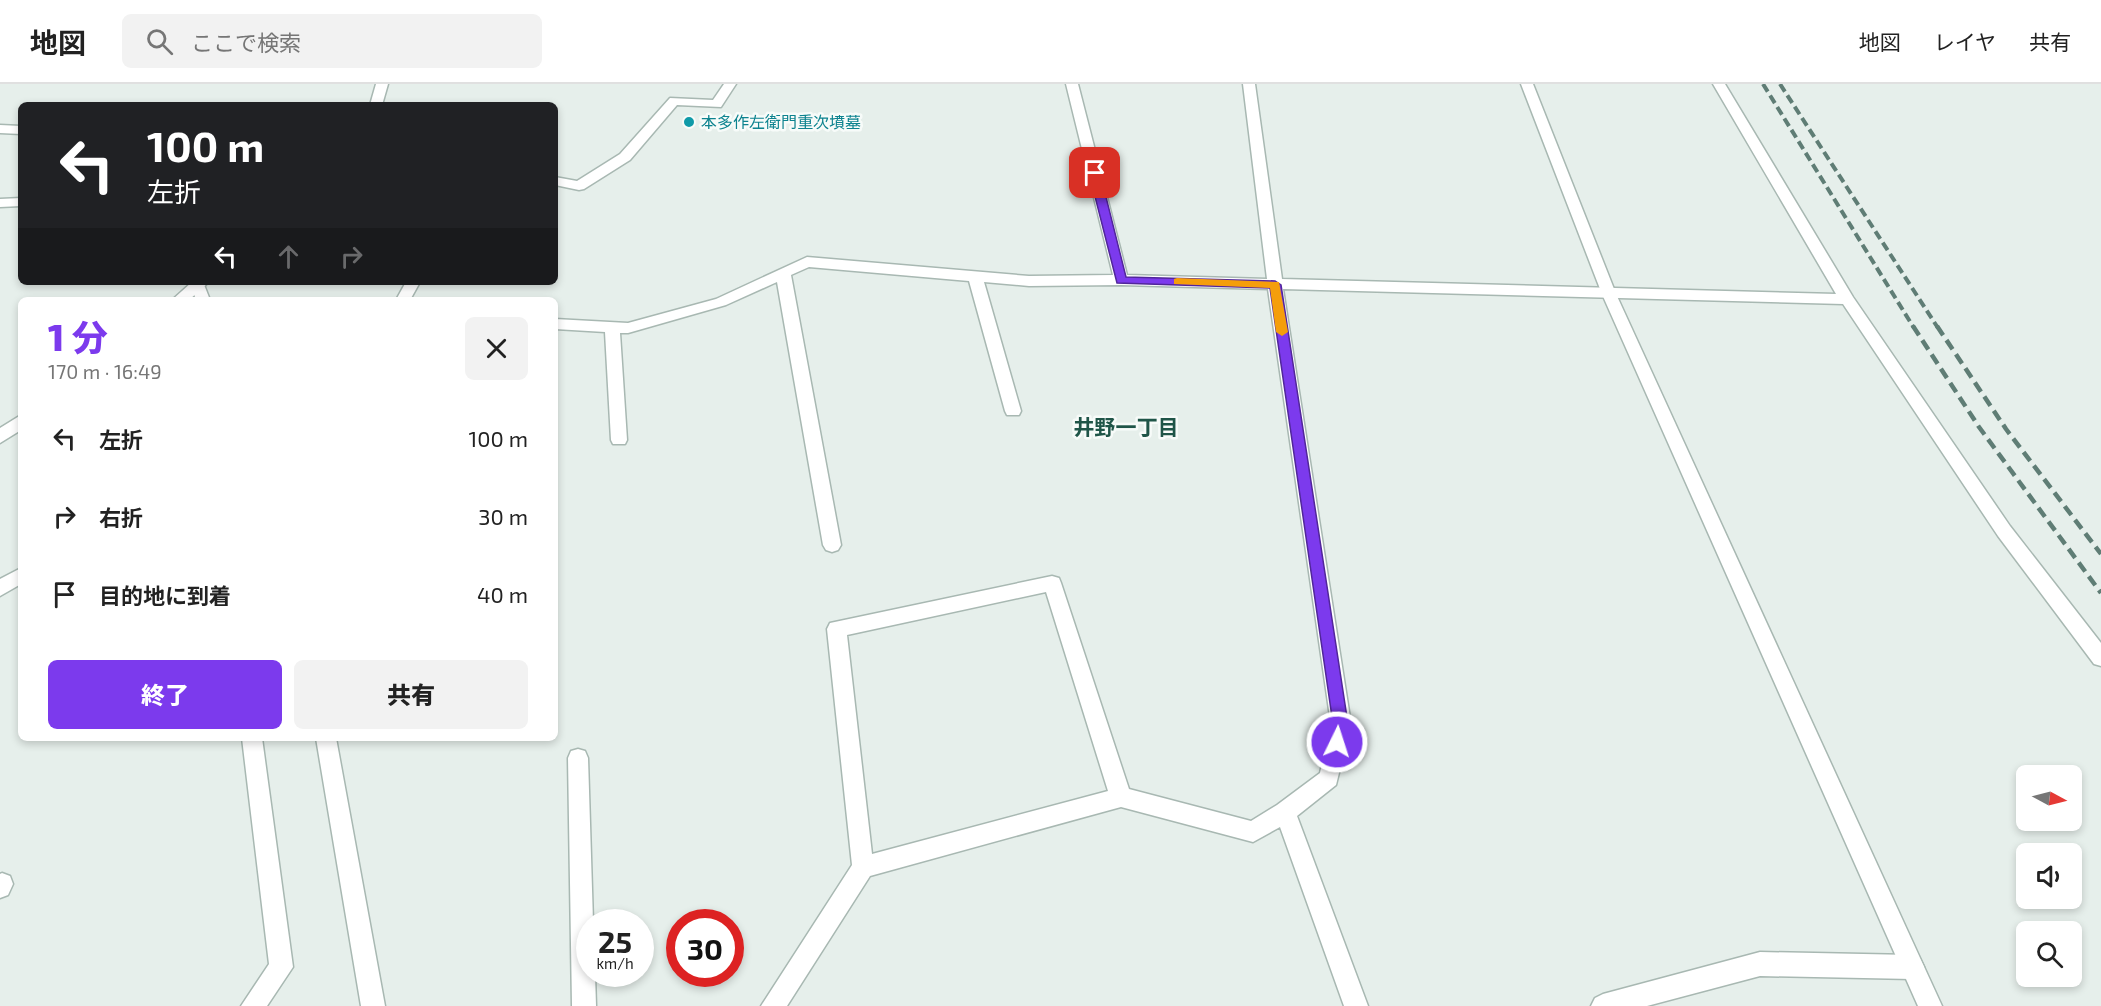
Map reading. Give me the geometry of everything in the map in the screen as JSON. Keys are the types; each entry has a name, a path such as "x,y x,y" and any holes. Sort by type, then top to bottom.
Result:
{"street":[{"path":"377,102 382,84"},
{"path":"558,182 579,186 625,157 674,101 717,104 730,84"},
{"path":"1072,84 1121,280"},
{"path":"863,867 1121,797 1252,832 1285,812 1329,778 1341,724 1275,285 1248,84"},
{"path":"1527,84 1609,294 1930,1006"},
{"path":"1719,84 1847,299 2004,531 2101,658"},
{"path":"0,129 18,130"},
{"path":"0,203 18,202"},
{"path":"558,324 628,328 721,302 807,262 1029,281 1121,280 1847,299"},
{"path":"783,273 832,545"},
{"path":"975,277 1013,411"},
{"path":"185,297 201,289"},
{"path":"612,327 619,440"},
{"path":"0,437 18,423"},
{"path":"0,588 18,577"},
{"path":"774,1006 863,867 837,629 1052,583 1121,797"},
{"path":"252,741 281,967 253,1006"},
{"path":"327,741 373,1006"},
{"path":"578,758 584,1006"},
{"path":"1285,812 1356,1006"},
{"path":"1603,1006 1760,964 1912,967"}],"railway":[{"path":"1763,84 1914,328"},
{"path":"1780,84 1938,328"},
{"path":"1913,326 1979,427 2101,593"},
{"path":"1937,326 2006,429 2101,554"}],"slow traffic":[{"path":"1177,282 1275,285 1282,332"}],"place":[{"name":"本多作左衛門重次墳墓","path":"689,122"}],"district":[{"name":"井野一丁目","path":"1126,428"}],"route":[{"path":"1095,173 1121,280 1275,285 1341,724 1337,742"}]}
